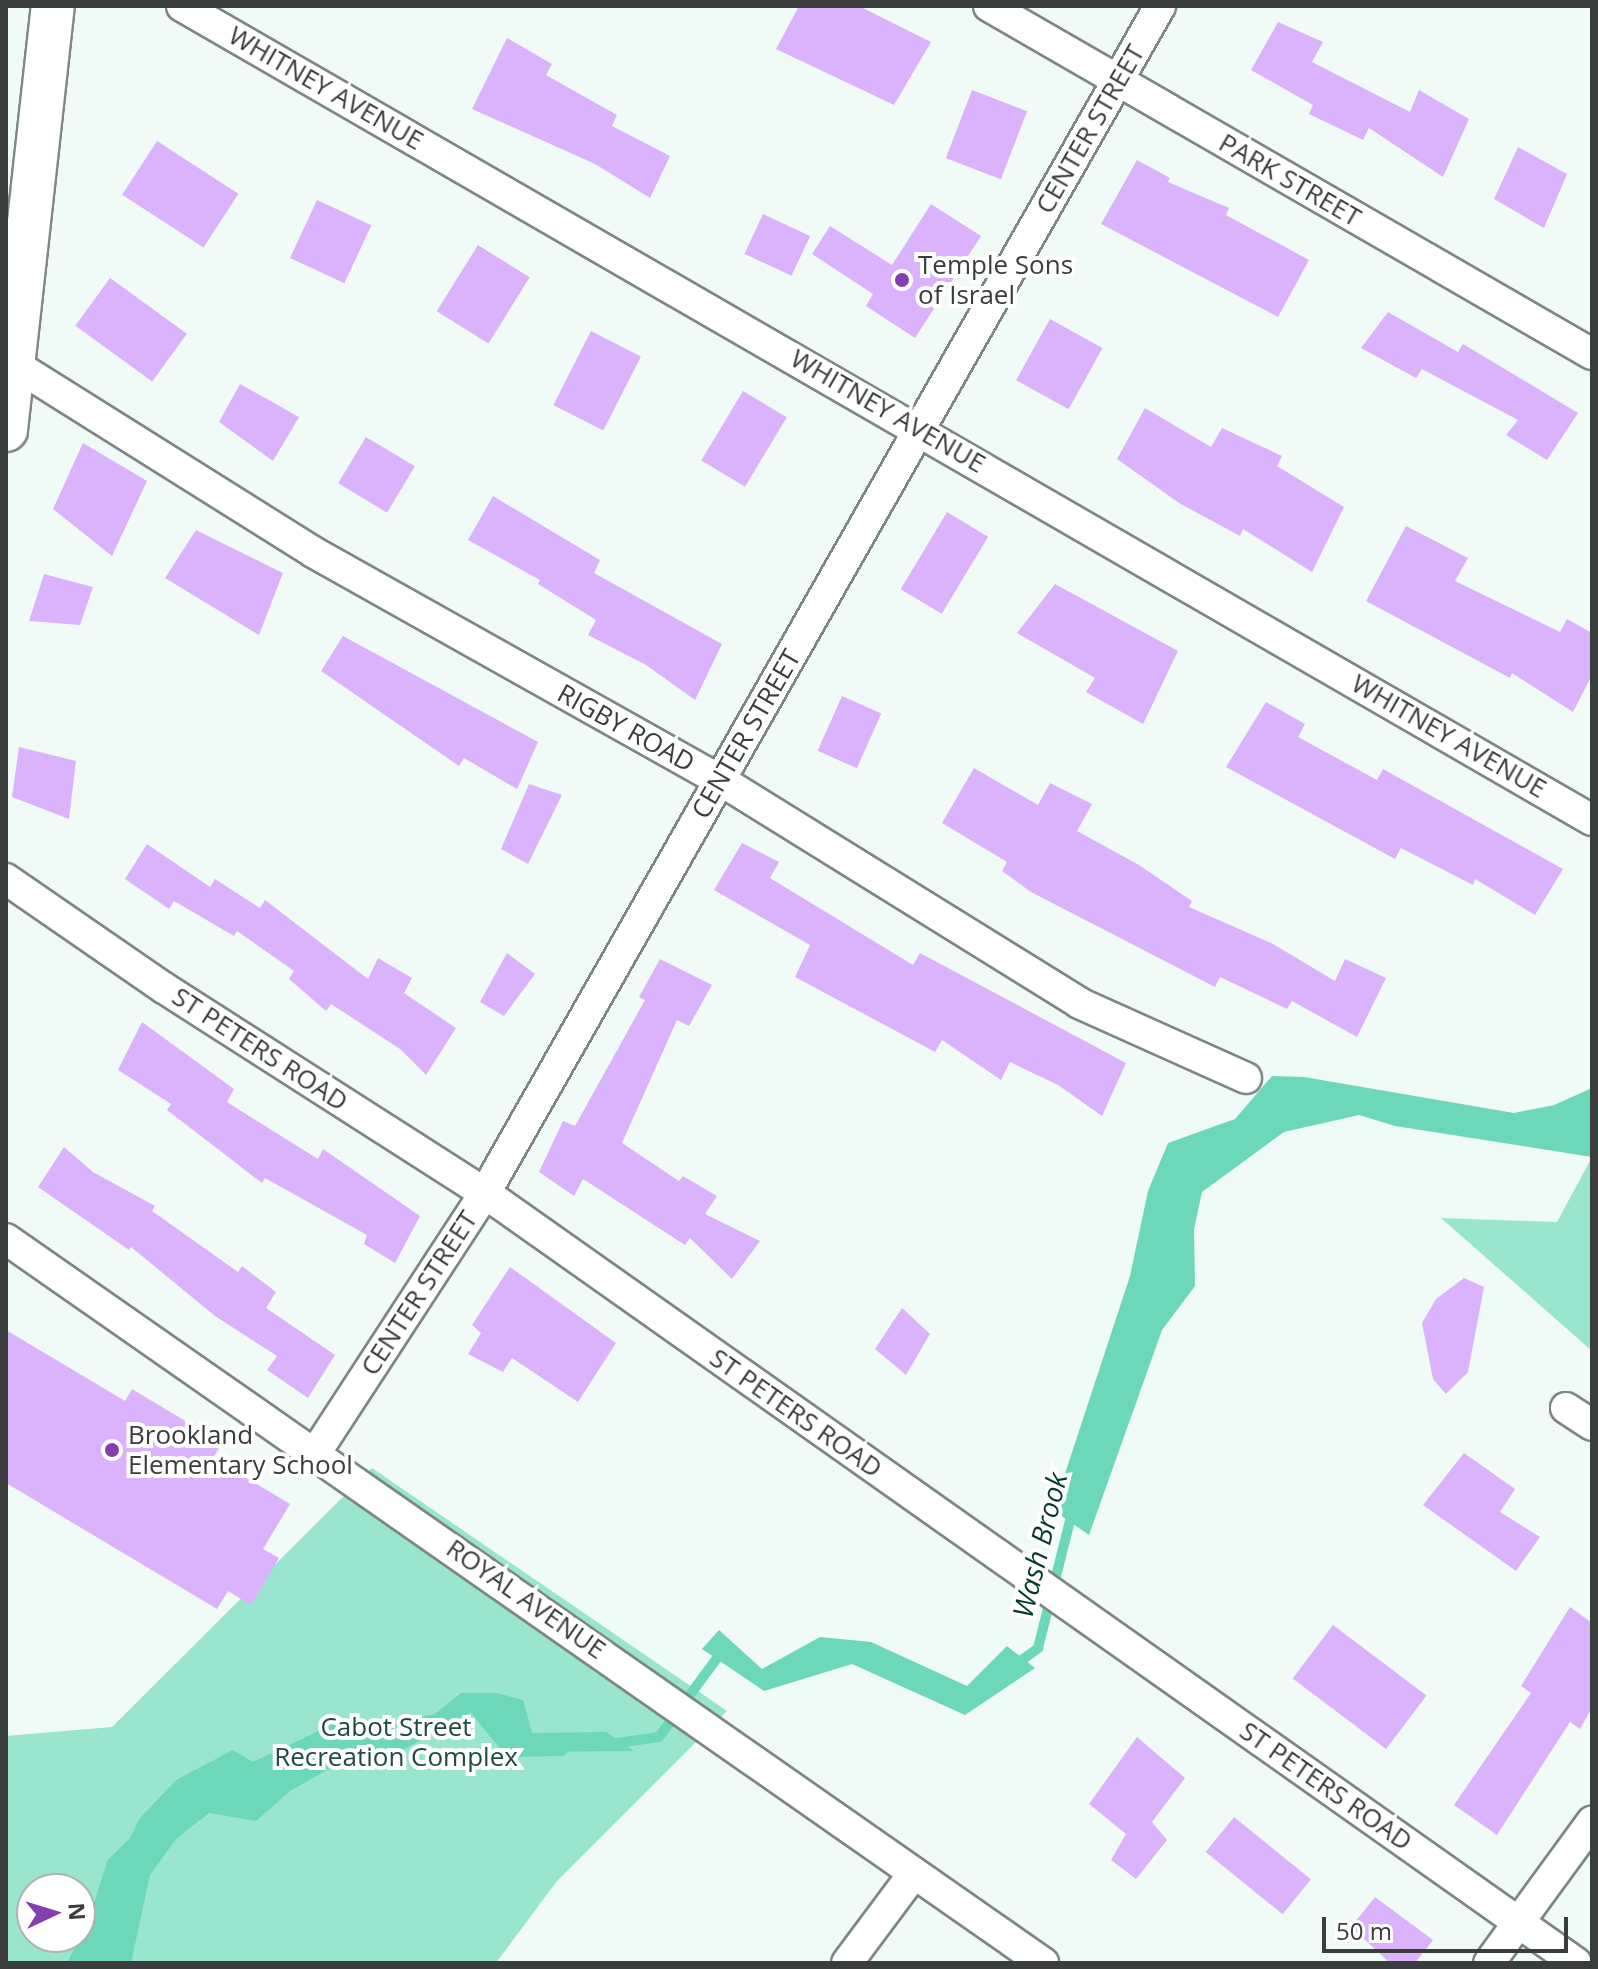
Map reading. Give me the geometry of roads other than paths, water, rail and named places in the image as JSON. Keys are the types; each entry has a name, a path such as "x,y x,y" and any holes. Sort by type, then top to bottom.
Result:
{"main road":[{"path":"7,416 53,6"}],"street":[{"name":"WHITNEY AVENUE","path":"182,6 920,428 1592,820"},
{"name":"PARK STREET","path":"989,6 1592,354"},
{"name":"CENTER STREET","path":"316,1452 485,1193 1160,6"},
{"name":"RIGBY ROAD","path":"12,363 313,552 720,780 1079,1003 1246,1078"},
{"name":"ST PETERS ROAD","path":"6,879 164,988 485,1193 1576,1963"},
{"name":"ROYAL AVENUE","path":"6,1239 316,1452 1043,1963"},
{"path":"1566,1408 1592,1425"},
{"path":"1489,1963 1592,1822"},
{"path":"847,1963 914,1873"}],"waterway":[{"name":"Wash Brook","path":"1015,1665 1038,1648 1073,1509"},
{"name":"Wash Brook","path":"610,1744 659,1737 723,1650"},
{"name":"Wash Brook","path":"383,1749 396,1748 472,1706 509,1752 562,1751"},
{"name":"Wash Brook","path":"99,1904 112,1863 130,1845"}],"place":[{"name":"Temple Sons of Israel","path":"902,280"},
{"name":"Brookland Elementary School","path":"112,1450"}],"park label":[{"name":"Cabot Street Recreation Complex","path":"396,1742"}]}
